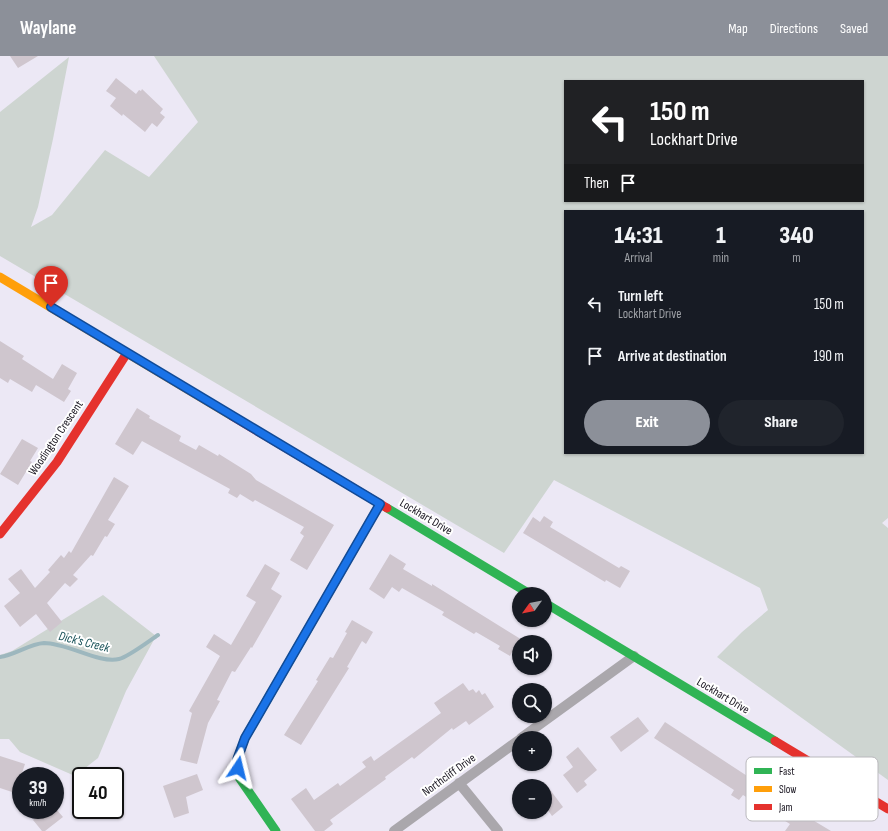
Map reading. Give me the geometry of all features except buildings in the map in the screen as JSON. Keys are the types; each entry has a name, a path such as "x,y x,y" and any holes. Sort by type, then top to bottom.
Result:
{"street":[{"name":"Lockhart Drive","path":"0,277 518,587"},
{"name":"Woodington Crescent","path":"0,534 57,462 127,353"},
{"path":"276,831 238,776 237,760 245,738 380,504"},
{"name":"Lockhart Drive","path":"552,607 802,757"},
{"name":"Northcliff Drive","path":"531,731 634,656"},
{"name":"Northcliff Drive","path":"394,831 512,745"},
{"path":"460,783 498,831"},
{"name":"Lockhart Drive","path":"878,803 888,809"}],"shaded area":[{"path":"154,56 888,56 888,518 882,523 888,528 888,780 878,773 878,757 856,757 717,657 742,632 768,610 760,588 554,480 504,553 0,256 0,112 69,57 38,207 31,227 52,215 105,150 149,177 198,122"},
{"path":"103,595 156,636 126,691 98,758 86,767 72,767 72,775 64,771 64,767 54,767 20,752 9,739 0,739 0,655 12,651"}],"waterway":[{"name":"Dick's Creek","path":"0,657 33,645 44,643 63,646 102,659 119,659 133,652 158,635"}],"traffic: fast":[{"path":"387,508 518,587"},
{"path":"552,607 775,741"},
{"path":"276,831 238,776 237,760 245,738 308,629"}],"traffic: slow":[{"path":"0,277 232,416"},
{"path":"308,629 380,504"}],"traffic: jam":[{"path":"0,534 57,462 127,353"},
{"path":"232,416 387,508"},
{"path":"775,741 802,757"},
{"path":"878,803 888,809"}],"route":[{"path":"51,307 380,504 245,738 237,760 238,768"}]}
